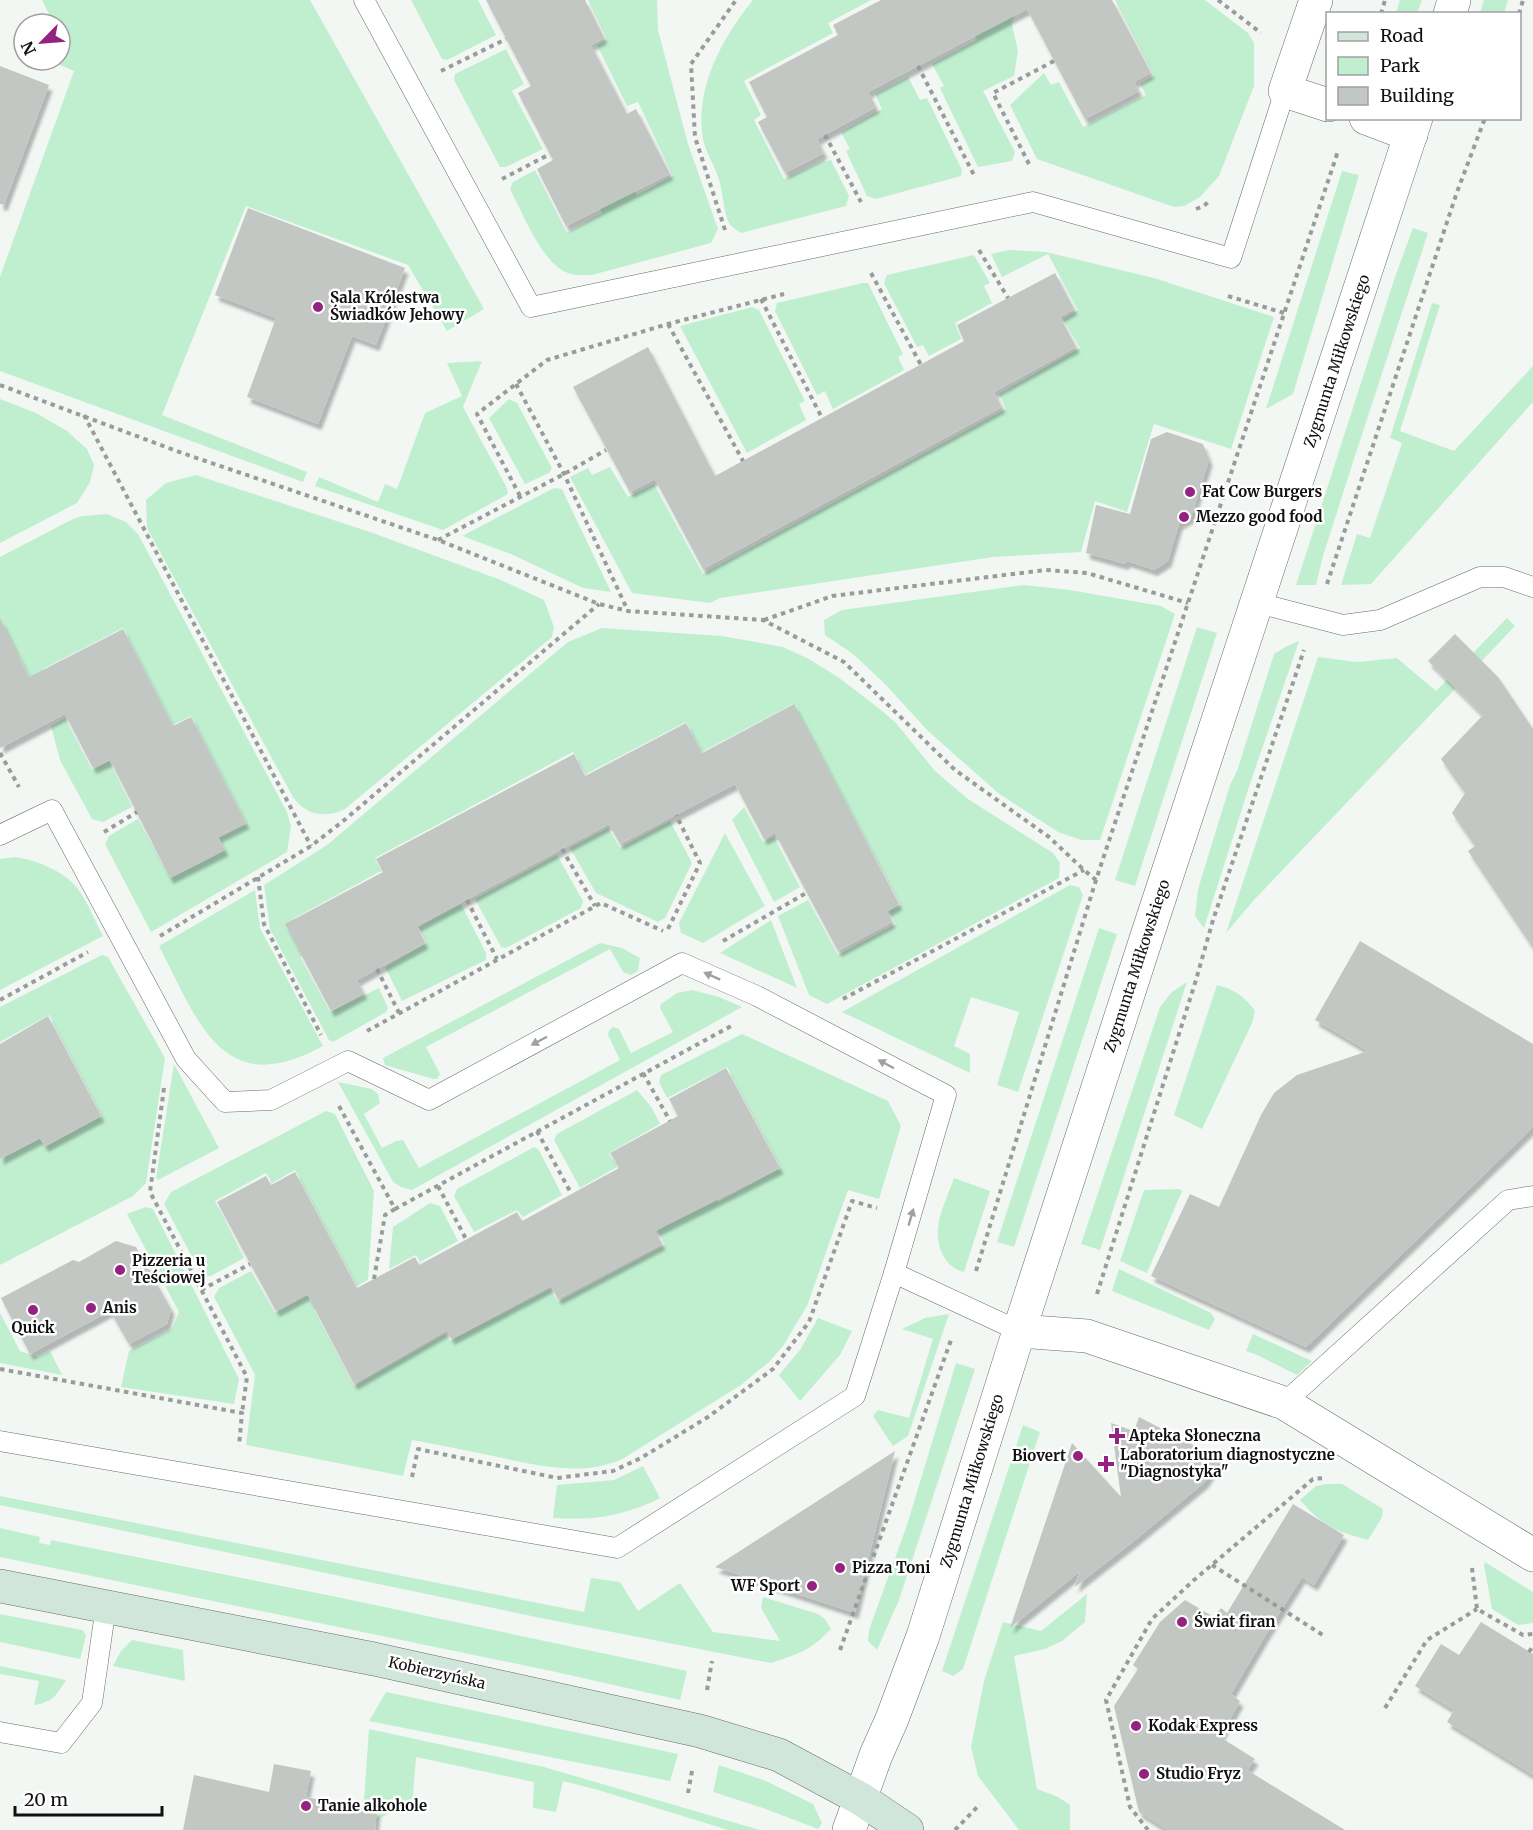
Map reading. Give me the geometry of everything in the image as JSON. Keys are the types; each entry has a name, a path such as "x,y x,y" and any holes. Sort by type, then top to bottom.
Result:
{"street":[{"path":"1316,0 1285,91 1326,104"},
{"path":"1377,120 1414,127"},
{"name":"Zygmunta Miłkowskiego","path":"861,1799 923,1636 1153,917 1414,127"},
{"path":"1019,1331 1087,1336 1284,1403 1533,1555"},
{"name":"Kobierzyńska","path":"0,1586 374,1659 700,1731 779,1755 861,1799 907,1830"},
{"path":"849,1830 861,1799"}],"lane":[{"path":"364,0 531,307 1033,202 1231,258 1285,91"},
{"path":"1258,603 1344,625 1380,620 1479,577 1504,577 1533,587"},
{"path":"0,835 52,810 186,1059 225,1102 271,1100 348,1061 429,1100 682,963 757,996 946,1095 855,1396 617,1548 0,1441"},
{"path":"1284,1403 1508,1200 1533,1196"},
{"path":"894,1273 1019,1331"},
{"path":"0,1732 61,1743 92,1703 105,1606"}],"path":[{"path":"726,234 695,137 691,64 736,0"},
{"path":"1218,0 1245,21"},
{"path":"441,71 506,39"},
{"path":"435,61 446,81"},
{"path":"1029,164 993,93 1054,61"},
{"path":"918,66 976,181"},
{"path":"1097,1292 1200,970 1213,920 1457,192 1484,120"},
{"path":"825,135 865,210"},
{"path":"976,1271 1096,880 1339,148"},
{"path":"499,180 550,154"},
{"path":"987,245 977,247 1008,298"},
{"path":"860,276 882,271"},
{"path":"871,273 921,365"},
{"path":"520,496 477,414 547,360 668,324 794,292"},
{"path":"1228,296 1284,313"},
{"path":"761,300 822,418"},
{"path":"668,324 743,460"},
{"path":"516,384 564,474 628,610"},
{"path":"0,385 182,453 438,540 598,604 628,610 764,620 844,662 956,770 1049,837 1096,880"},
{"path":"84,415 311,846"},
{"path":"438,540 606,450"},
{"path":"764,620 832,596 1046,570 1087,573 1188,603"},
{"path":"159,937 311,846 598,604"},
{"path":"0,753 23,792"},
{"path":"102,834 137,812"},
{"path":"359,1035 601,903 666,932 700,863 676,815"},
{"path":"562,849 595,906"},
{"path":"837,1003 1084,870"},
{"path":"258,877 264,924 324,1041"},
{"path":"714,946 806,892"},
{"path":"467,900 497,959"},
{"path":"0,1000 93,949"},
{"path":"377,969 399,1013"},
{"path":"374,1279 385,1215 733,1024"},
{"path":"643,1073 669,1121"},
{"path":"165,1083 150,1192 247,1377 239,1452"},
{"path":"338,1105 395,1209"},
{"path":"537,1131 571,1193"},
{"path":"438,1186 466,1239"},
{"path":"410,1484 418,1449 557,1478 613,1471 640,1458 708,1417 773,1369 809,1322 852,1201 885,1210"},
{"path":"201,1290 250,1264"},
{"path":"840,1650 955,1331"},
{"path":"0,1369 242,1413"},
{"path":"1148,1830 1130,1807 1106,1700 1152,1619 1313,1479 1331,1478"},
{"path":"1472,1562 1477,1609"},
{"path":"1212,1565 1326,1636"},
{"path":"1477,1609 1523,1635 1533,1634"},
{"path":"1385,1708 1427,1640 1477,1609"},
{"path":"1529,1652 1533,1646"},
{"path":"955,1830 980,1804"}],"green space":[{"path":"42,0 310,0 484,309 447,331 408,265 246,206 162,415 307,472 303,482 0,371 0,277 74,71 72,70 72,12 48,12"},
{"path":"411,0 478,0 496,35 447,60 442,59"},
{"path":"588,0 657,0 658,30 688,144 718,229 711,243 592,275 574,275 559,268 542,249 510,189 513,182 535,170 567,233 602,213 596,202 630,184 637,195 673,176 638,102 627,106 597,45 607,39"},
{"path":"753,0 871,0 828,23 833,33 744,81 761,115 754,120 784,179 824,160 825,162 831,160 849,196 846,206 741,233 730,225 726,216 719,180 703,139 702,115 708,79 714,62 732,29"},
{"path":"1017,0 1012,25 1018,51 1014,76 983,91 1015,152 1012,161 978,167 940,88 944,86 932,64 977,40 968,26"},
{"path":"1115,0 1205,0 1248,33 1254,43 1254,86 1219,176 1200,197 1184,206 1174,207 1037,159 1010,105 1044,73 1051,85 1059,82 1083,127 1146,95 1140,84 1154,76"},
{"path":"1400,0 1422,0 1417,12 1396,12"},
{"path":"1484,0 1508,0 1504,12 1480,12"},
{"path":"506,49 524,84 512,91 543,149 506,167 500,167 454,80 455,74"},
{"path":"908,77 920,100 927,98 962,170 961,176 876,199 867,196 846,151 850,149 841,132 882,109 875,94"},
{"path":"1342,171 1359,175 1293,394 1266,409"},
{"path":"1413,228 1428,233 1323,556 1316,585 1296,585 1395,277"},
{"path":"1009,250 1046,252 1154,278 1274,317 1231,449 1154,424 1127,512 1095,501 1081,552 993,557 720,598 710,603 632,593 570,477 588,468 592,475 610,467 628,497 654,484 703,574 1006,409 999,394 1080,348 1063,319 1078,310 1048,254 1002,277 991,254"},
{"path":"974,255 990,283 984,286 992,303 955,323 961,339 929,356 923,345 917,347 884,283 887,275"},
{"path":"868,283 903,354 898,357 904,370 833,409 825,391 817,395 775,311 777,303"},
{"path":"1432,303 1440,305 1400,431 1454,451 1533,366 1533,402 1371,584 1341,585 1357,534 1370,538 1402,443 1390,438"},
{"path":"752,307 759,310 805,401 799,404 806,420 747,453 680,326"},
{"path":"482,361 463,407 507,488 508,494 443,530 315,486 319,477 378,502 385,484 397,489 425,413 462,396 447,363"},
{"path":"0,399 36,413 67,431 87,449 94,465 90,482 77,503 0,543"},
{"path":"509,399 517,403 552,468 549,473 525,484 489,418"},
{"path":"196,475 370,532 501,580 544,600 554,627 552,637 345,809 331,814 316,814 304,808 293,797 147,528 146,500 166,483"},
{"path":"554,488 562,489 611,592 583,588 511,554 462,536"},
{"path":"107,514 126,522 138,534 287,812 291,826 287,852 151,932 105,844 109,836 138,819 170,878 225,850 219,838 247,824 191,716 173,725 123,628 43,669 49,680 35,687 18,654 0,662 0,557 71,520 82,516"},
{"path":"1024,585 1070,590 1161,606 1175,614 1100,840 1081,840 1058,832 998,793 928,731 885,684 853,654 825,635 824,620 842,610"},
{"path":"1507,618 1515,626 1254,900 1226,933 1318,657 1357,662 1397,658 1436,691"},
{"path":"1197,627 1217,633 1135,886 1115,880"},
{"path":"602,628 722,636 783,647 809,659 838,677 896,723 935,771 968,799 1053,853 1060,863 1059,878 827,1004 809,995 778,916 808,900 838,955 896,924 889,911 901,905 793,704 702,752 686,722 586,774 573,752 375,858 381,871 293,919 310,952 300,957 330,1012 379,988 388,1008 386,1012 333,1042 329,1040 270,929 264,885 327,845 568,642"},
{"path":"1299,641 1204,928 1195,916 1198,889 1230,785 1237,771 1274,654"},
{"path":"65,718 92,770 109,761 132,807 103,822 92,819 60,760 51,726"},
{"path":"744,807 763,842 774,837 800,887 774,902 732,820"},
{"path":"670,821 692,863 665,918 658,922 596,893 570,848 608,828 620,848"},
{"path":"725,833 765,906 703,943 681,933 679,923"},
{"path":"557,855 583,901 581,908 506,948 501,947 475,899"},
{"path":"15,857 50,867 72,883 85,900 103,936 0,990 0,859"},
{"path":"1070,885 1079,887 1083,895 1018,1092 997,1085 1019,1012 971,997 954,1046 970,1054 970,1073 842,1012"},
{"path":"255,890 260,928 323,1046 289,1061 260,1065 237,1059 218,1045 201,1025 159,946"},
{"path":"461,904 486,953 486,960 402,1001 385,967 427,943 419,927"},
{"path":"771,920 797,988 720,953"},
{"path":"1099,928 1117,934 1014,1247 997,1242"},
{"path":"600,943 622,948 640,958 638,971 631,975 623,972 610,949 426,1047 440,1074 437,1079 385,1065 383,1058"},
{"path":"102,955 108,957 165,1058 146,1183 133,1196 0,1265 0,1159 40,1139 45,1147 102,1116 49,1015 0,1042 0,1007"},
{"path":"1187,982 1100,1250 1081,1244 1160,1007 1172,992"},
{"path":"1217,985 1239,994 1255,1011 1252,1023 1202,1129 1174,1115"},
{"path":"692,990 719,997 742,1007 412,1190 393,1182 338,1082 372,1089 378,1094 380,1103 364,1114 382,1148 403,1140 419,1168 620,1060 608,1035 609,1030 613,1027 619,1029 631,1053 673,1032 660,1008 661,1004 677,993"},
{"path":"742,1034 888,1101 901,1126 879,1199 848,1190 807,1306 783,1346 769,1362 741,1385 624,1458 592,1467 576,1469 543,1466 412,1440 403,1476 246,1445 255,1375 214,1297 219,1288 251,1271 275,1313 317,1291 323,1305 314,1310 354,1386 445,1334 450,1341 550,1289 558,1302 665,1245 653,1221 712,1191 718,1202 781,1168 727,1067 667,1098 659,1082 661,1075"},
{"path":"174,1064 219,1148 158,1180 156,1178"},
{"path":"637,1090 652,1108 660,1124 609,1153 617,1167 580,1188 554,1140 557,1134"},
{"path":"326,1111 335,1114 374,1191 368,1280 357,1286 295,1170 272,1183 266,1173 215,1201 244,1258 211,1276 202,1276 164,1204 171,1192"},
{"path":"534,1147 539,1150 562,1195 523,1217 517,1210 474,1232 454,1196 457,1189"},
{"path":"954,1178 990,1191 964,1272 957,1270 943,1256 938,1235 940,1216"},
{"path":"1179,1189 1182,1191 1147,1273 1120,1261 1144,1190"},
{"path":"430,1203 440,1206 458,1241 420,1262 416,1255 389,1269 393,1227"},
{"path":"146,1207 153,1209 239,1379 234,1404 121,1387 129,1351 172,1329 179,1312 127,1214"},
{"path":"1119,1269 1211,1313 1215,1319 1209,1330 1112,1291"},
{"path":"0,1313 20,1351 38,1357 50,1351 62,1375 0,1363"},
{"path":"949,1314 908,1436 893,1446 873,1416 878,1410 909,1418 933,1339 902,1329 925,1318"},
{"path":"818,1318 852,1331 840,1355 800,1401 779,1375 800,1350"},
{"path":"1253,1334 1312,1361 1297,1375 1246,1351"},
{"path":"956,1363 975,1369 899,1600 877,1650 868,1641 869,1630 907,1525"},
{"path":"1023,1425 1040,1432 963,1669 953,1676 942,1671"},
{"path":"643,1466 660,1498 634,1509 608,1516 581,1519 553,1518 557,1485 614,1480"},
{"path":"1342,1484 1383,1509 1382,1517 1368,1540 1331,1527 1300,1500 1316,1486"},
{"path":"0,1496 584,1612 591,1578 620,1582 638,1611 680,1583 713,1632 780,1641 761,1608 763,1597 818,1614 825,1619 831,1629 804,1650 771,1663 536,1617 0,1505"},
{"path":"0,1528 40,1537 39,1543 50,1545 51,1540 337,1597 687,1671 680,1700 556,1672 0,1557"},
{"path":"1485,1562 1533,1592 1533,1623 1518,1625 1492,1609"},
{"path":"1087,1594 1085,1622 1062,1641 1045,1649 1014,1656 1037,1789 1058,1797 1070,1805 1070,1830 1019,1830 978,1776 971,1747 984,1681 1003,1622 1041,1631"},
{"path":"0,1614 82,1630 86,1635 80,1659 0,1642"},
{"path":"132,1640 183,1650 185,1681 113,1666 121,1651"},
{"path":"0,1666 66,1680 53,1697 46,1702 34,1705 39,1681 0,1674"},
{"path":"386,1692 678,1754 670,1781 369,1721"},
{"path":"369,1729 544,1767 760,1830 728,1830 563,1781 556,1812 533,1808 534,1782 416,1757 412,1808 386,1815 362,1830"},
{"path":"719,1765 766,1781 813,1804 822,1823 818,1829 713,1792"}],"building":[{"path":"486,0 585,0 604,38 591,45 627,114 636,109 670,174 566,226 537,169 553,160 518,93 531,86"},
{"path":"881,0 1112,0 1151,73 1134,82 1139,91 1085,119 1027,9 868,92 876,107 817,139 824,153 785,173 758,122 767,117 749,82 838,35 833,25"},
{"path":"0,66 49,85 4,205 0,204"},
{"name":"Sala Królestwa Świadków Jehowy","path":"248,208 405,268 376,345 352,336 318,424 247,397 276,318 215,295"},
{"path":"1055,273 1074,309 1060,317 1076,347 994,392 1002,407 703,569 655,479 630,492 573,387 648,347 715,476 964,341 957,325"},
{"path":"1167,432 1203,444 1209,460 1191,517 1179,524 1168,561 1154,570 1127,561 1125,564 1086,553 1096,505 1130,514 1151,439"},
{"path":"0,618 29,677 123,629 173,726 191,717 246,823 218,837 225,850 170,878 110,760 93,768 65,714 0,748"},
{"path":"1455,634 1498,677 1533,729 1533,948 1468,851 1475,846 1452,813 1465,793 1441,759 1483,715 1428,661"},
{"path":"794,704 899,904 887,911 892,922 838,951 775,833 764,839 735,784 620,844 609,824 417,926 425,943 357,980 364,993 331,1011 285,924 383,872 376,859 574,754 585,776 686,723 702,753"},
{"path":"1360,941 1533,1044 1533,1127 1306,1347 1151,1276 1190,1194 1219,1207 1261,1115 1274,1093 1297,1075 1368,1051 1315,1020"},
{"path":"48,1016 101,1116 45,1146 40,1138 0,1159 0,1044"},
{"path":"726,1068 780,1168 655,1231 662,1244 558,1299 551,1286 451,1339 447,1330 354,1384 307,1294 276,1311 217,1202 266,1176 271,1185 295,1172 357,1288 415,1257 419,1265 517,1212 522,1221 619,1168 610,1153 678,1116 669,1099"},
{"path":"116,1241 136,1247 171,1309 167,1324 129,1344 110,1311 30,1354 1,1298 73,1260 79,1262"},
{"path":"1139,1417 1220,1459 1205,1482 1135,1540 1075,1587 1079,1572 1010,1628 1072,1443 1121,1497 1111,1423 1134,1431"},
{"path":"895,1451 855,1613 715,1567"},
{"path":"1293,1504 1344,1535 1314,1585 1302,1577 1265,1636 1231,1694 1240,1701 1220,1737 1255,1759 1247,1770 1345,1830 1168,1830 1139,1812 1114,1706 1138,1669 1133,1665 1160,1622 1185,1600 1214,1617 1221,1608 1227,1613"},
{"path":"1481,1622 1533,1654 1533,1775 1447,1722 1454,1710 1415,1686 1441,1644 1459,1655"},
{"path":"274,1764 311,1771 306,1797 377,1811 375,1830 183,1830 194,1775 269,1792"}],"place":[{"name":"Sala Królestwa Świadków Jehowy","path":"318,307"},
{"name":"Fat Cow Burgers","path":"1190,492"},
{"name":"Mezzo good food","path":"1184,517"},
{"name":"Pizzeria u Teściowej","path":"120,1270"},
{"name":"Anis","path":"91,1308"},
{"name":"Quick","path":"33,1310"},
{"name":"Apteka Słoneczna","path":"1117,1436"},
{"name":"Biovert","path":"1078,1456"},
{"name":"Laboratorium diagnostyczne \"Diagnostyka\"","path":"1106,1464"},
{"name":"Pizza Toni","path":"840,1568"},
{"name":"WF Sport","path":"812,1586"},
{"name":"Świat firan","path":"1182,1622"},
{"name":"Kodak Express","path":"1136,1726"},
{"name":"Studio Fryz","path":"1144,1774"},
{"name":"Tanie alkohole","path":"306,1806"}]}
